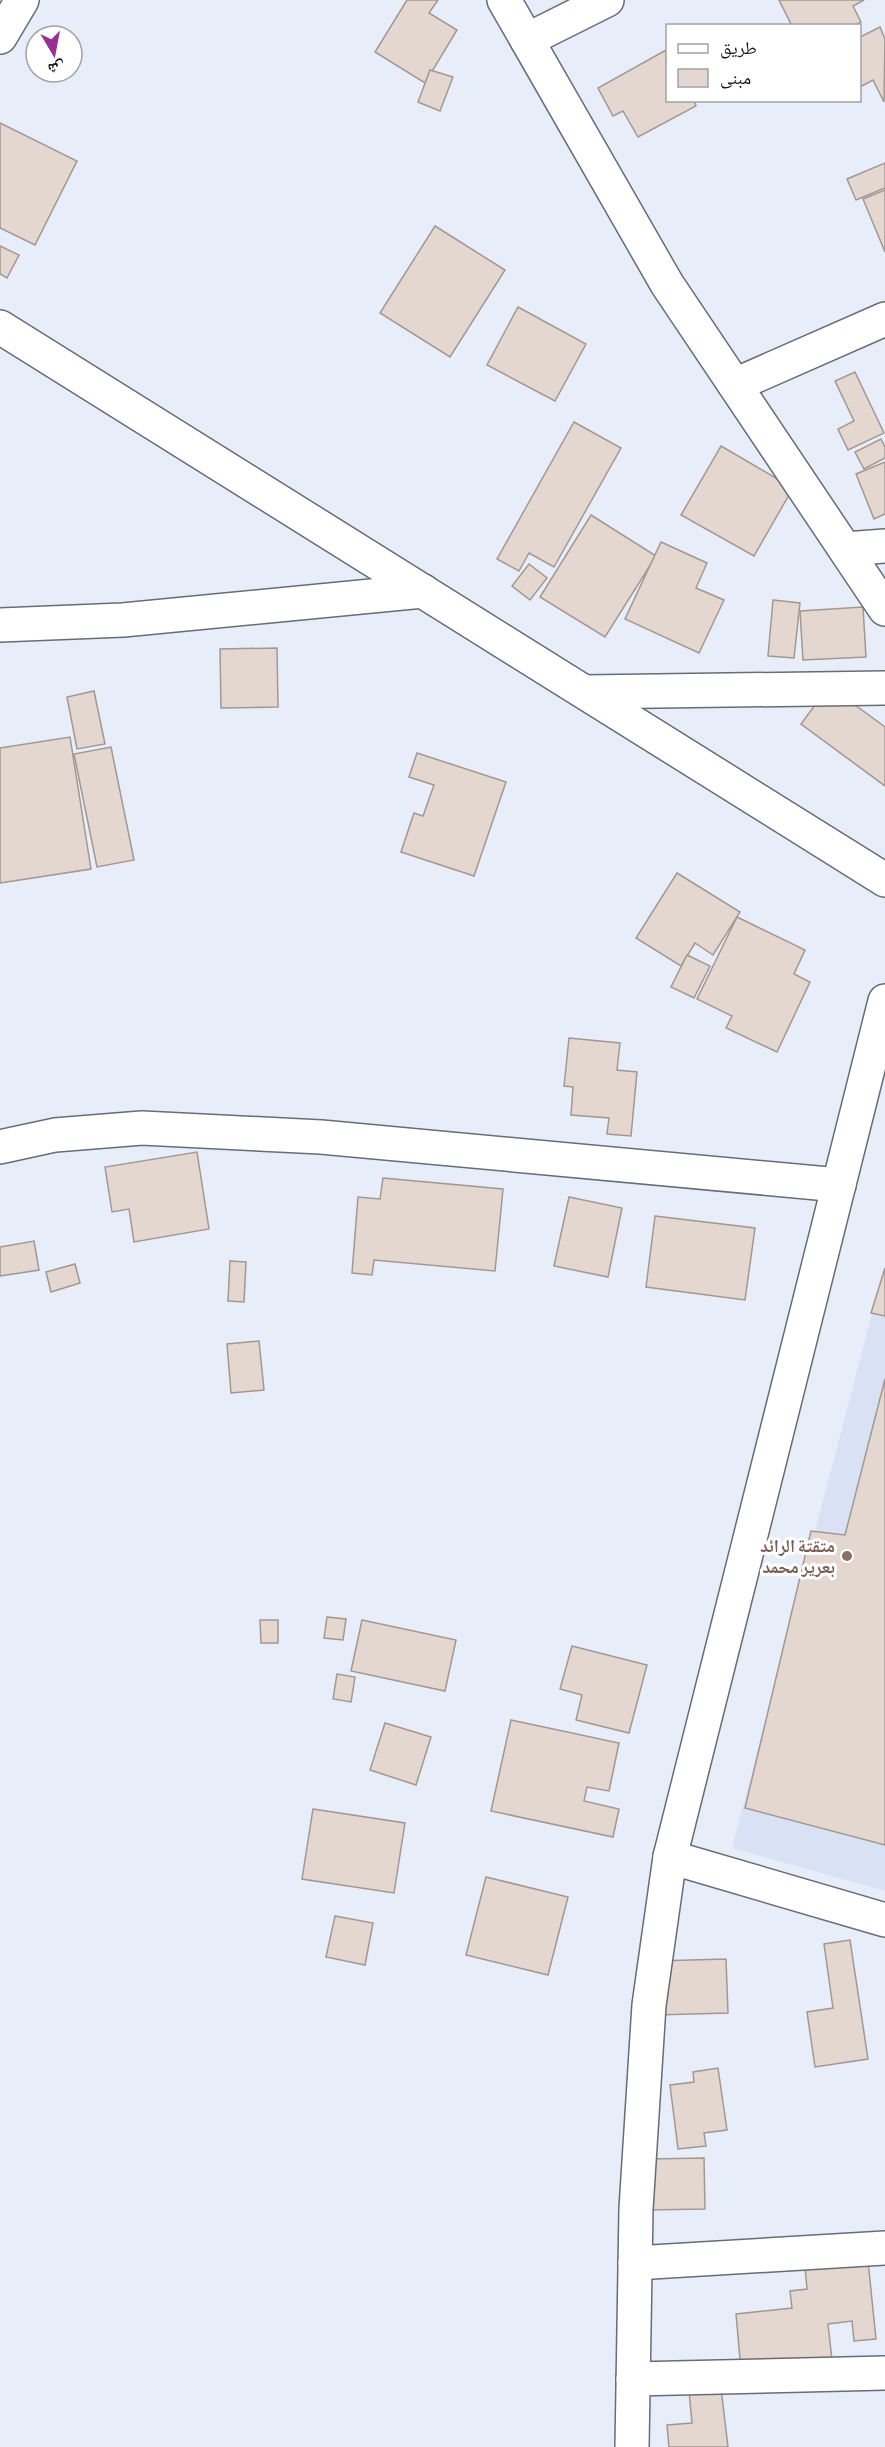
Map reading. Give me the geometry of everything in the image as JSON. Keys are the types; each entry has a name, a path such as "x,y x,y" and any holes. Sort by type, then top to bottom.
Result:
{"street":[{"path":"0,37 22,0"},
{"path":"504,0 667,284 885,609"},
{"path":"527,40 607,0"},
{"path":"735,385 885,319"},
{"path":"0,327 885,880"},
{"path":"845,549 885,546"},
{"path":"0,625 123,620 423,591"},
{"path":"586,692 885,688"},
{"path":"632,2447 636,2210 649,2005 670,1857 885,1001"},
{"path":"0,1147 55,1135 142,1128 321,1137 839,1185"},
{"path":"670,1857 885,1920"},
{"path":"635,2263 885,2248"},
{"path":"633,2379 885,2373"}],"shaded area":[{"name":"متقتة الرائد بعرير محمد","path":"885,1264 885,1891 732,1848"}],"building":[{"path":"407,0 438,0 429,13 457,30 425,83 375,52"},
{"path":"779,0 864,0 853,6 861,22 858,24 791,24"},
{"path":"880,27 885,39 884,102 873,80 861,86 861,36"},
{"path":"666,50 666,102 695,102 696,106 638,137 623,111 613,116 598,88"},
{"path":"430,70 453,77 440,111 418,102"},
{"path":"0,123 77,161 35,245 0,228"},
{"path":"885,163 885,188 856,200 847,179"},
{"path":"885,190 885,252 863,199"},
{"path":"435,226 505,270 450,357 380,313"},
{"path":"0,246 19,255 7,278 0,274"},
{"path":"518,307 586,344 555,401 487,365"},
{"path":"855,372 884,433 848,450 838,429 854,421 835,381"},
{"path":"574,422 621,448 554,567 529,553 519,571 497,559"},
{"path":"881,439 885,447 885,458 864,469 855,452"},
{"path":"721,446 793,488 754,556 681,515"},
{"path":"885,462 885,514 874,519 856,474"},
{"path":"591,515 656,556 605,637 540,597"},
{"path":"661,542 707,563 696,588 724,600 699,653 625,619"},
{"path":"529,564 547,578 530,600 512,586"},
{"path":"773,600 800,603 794,658 768,656"},
{"path":"863,607 866,657 803,660 800,611"},
{"path":"277,648 278,707 221,708 220,649"},
{"path":"829,686 885,727 885,786 801,724"},
{"path":"94,691 105,744 77,749 67,697"},
{"path":"70,737 91,869 0,883 0,748"},
{"path":"111,747 134,860 97,867 74,754"},
{"path":"417,753 506,782 474,876 401,852 414,813 423,816 434,785 409,777"},
{"path":"677,873 740,912 713,955 695,943 681,966 636,938"},
{"path":"737,917 805,950 794,974 810,982 777,1052 726,1028 732,1016 697,999"},
{"path":"687,955 710,966 694,998 671,987"},
{"path":"569,1038 620,1043 617,1070 637,1072 631,1136 607,1134 609,1118 571,1115 573,1087 564,1086"},
{"path":"197,1152 209,1229 134,1242 129,1209 112,1212 105,1167"},
{"path":"383,1178 503,1189 495,1271 374,1260 372,1275 352,1273 358,1197 380,1199"},
{"path":"569,1197 622,1208 608,1277 554,1266"},
{"path":"655,1216 755,1228 745,1300 646,1287"},
{"path":"34,1241 39,1270 0,1276 0,1247"},
{"path":"230,1261 246,1262 244,1302 228,1301"},
{"path":"75,1264 80,1283 51,1292 46,1272"},
{"path":"885,1268 885,1316 871,1313"},
{"path":"259,1341 264,1390 231,1393 227,1344"},
{"name":"متقتة الرائد بعرير محمد","path":"885,1379 885,1845 745,1808 811,1531 845,1535"},
{"path":"327,1617 346,1619 343,1640 324,1638"},
{"path":"260,1620 278,1620 278,1643 261,1643"},
{"path":"362,1620 456,1640 445,1691 351,1671"},
{"path":"572,1646 647,1665 629,1733 576,1720 582,1695 560,1689"},
{"path":"337,1674 355,1677 351,1702 333,1699"},
{"path":"511,1720 619,1743 609,1791 587,1787 584,1801 619,1809 613,1837 491,1811"},
{"path":"385,1723 431,1737 416,1785 370,1770"},
{"path":"313,1809 405,1823 394,1893 302,1879"},
{"path":"486,1877 568,1897 548,1975 466,1955"},
{"path":"335,1916 373,1923 365,1965 326,1957"},
{"path":"850,1940 868,2059 815,2067 807,2012 833,2008 824,1944"},
{"path":"726,1959 728,2013 656,2015 655,1961"},
{"path":"718,2068 727,2130 704,2133 706,2146 678,2149 670,2085 694,2082 693,2072"},
{"path":"704,2158 705,2209 648,2210 647,2159"},
{"path":"868,2261 876,2339 854,2341 852,2321 828,2324 832,2360 741,2370 736,2314 792,2308 790,2291 807,2289 805,2267"},
{"path":"721,2388 728,2447 669,2447 667,2425 692,2423 689,2391"}],"place":[{"name":"متقتة الرائد بعرير محمد","path":"847,1556"}]}
